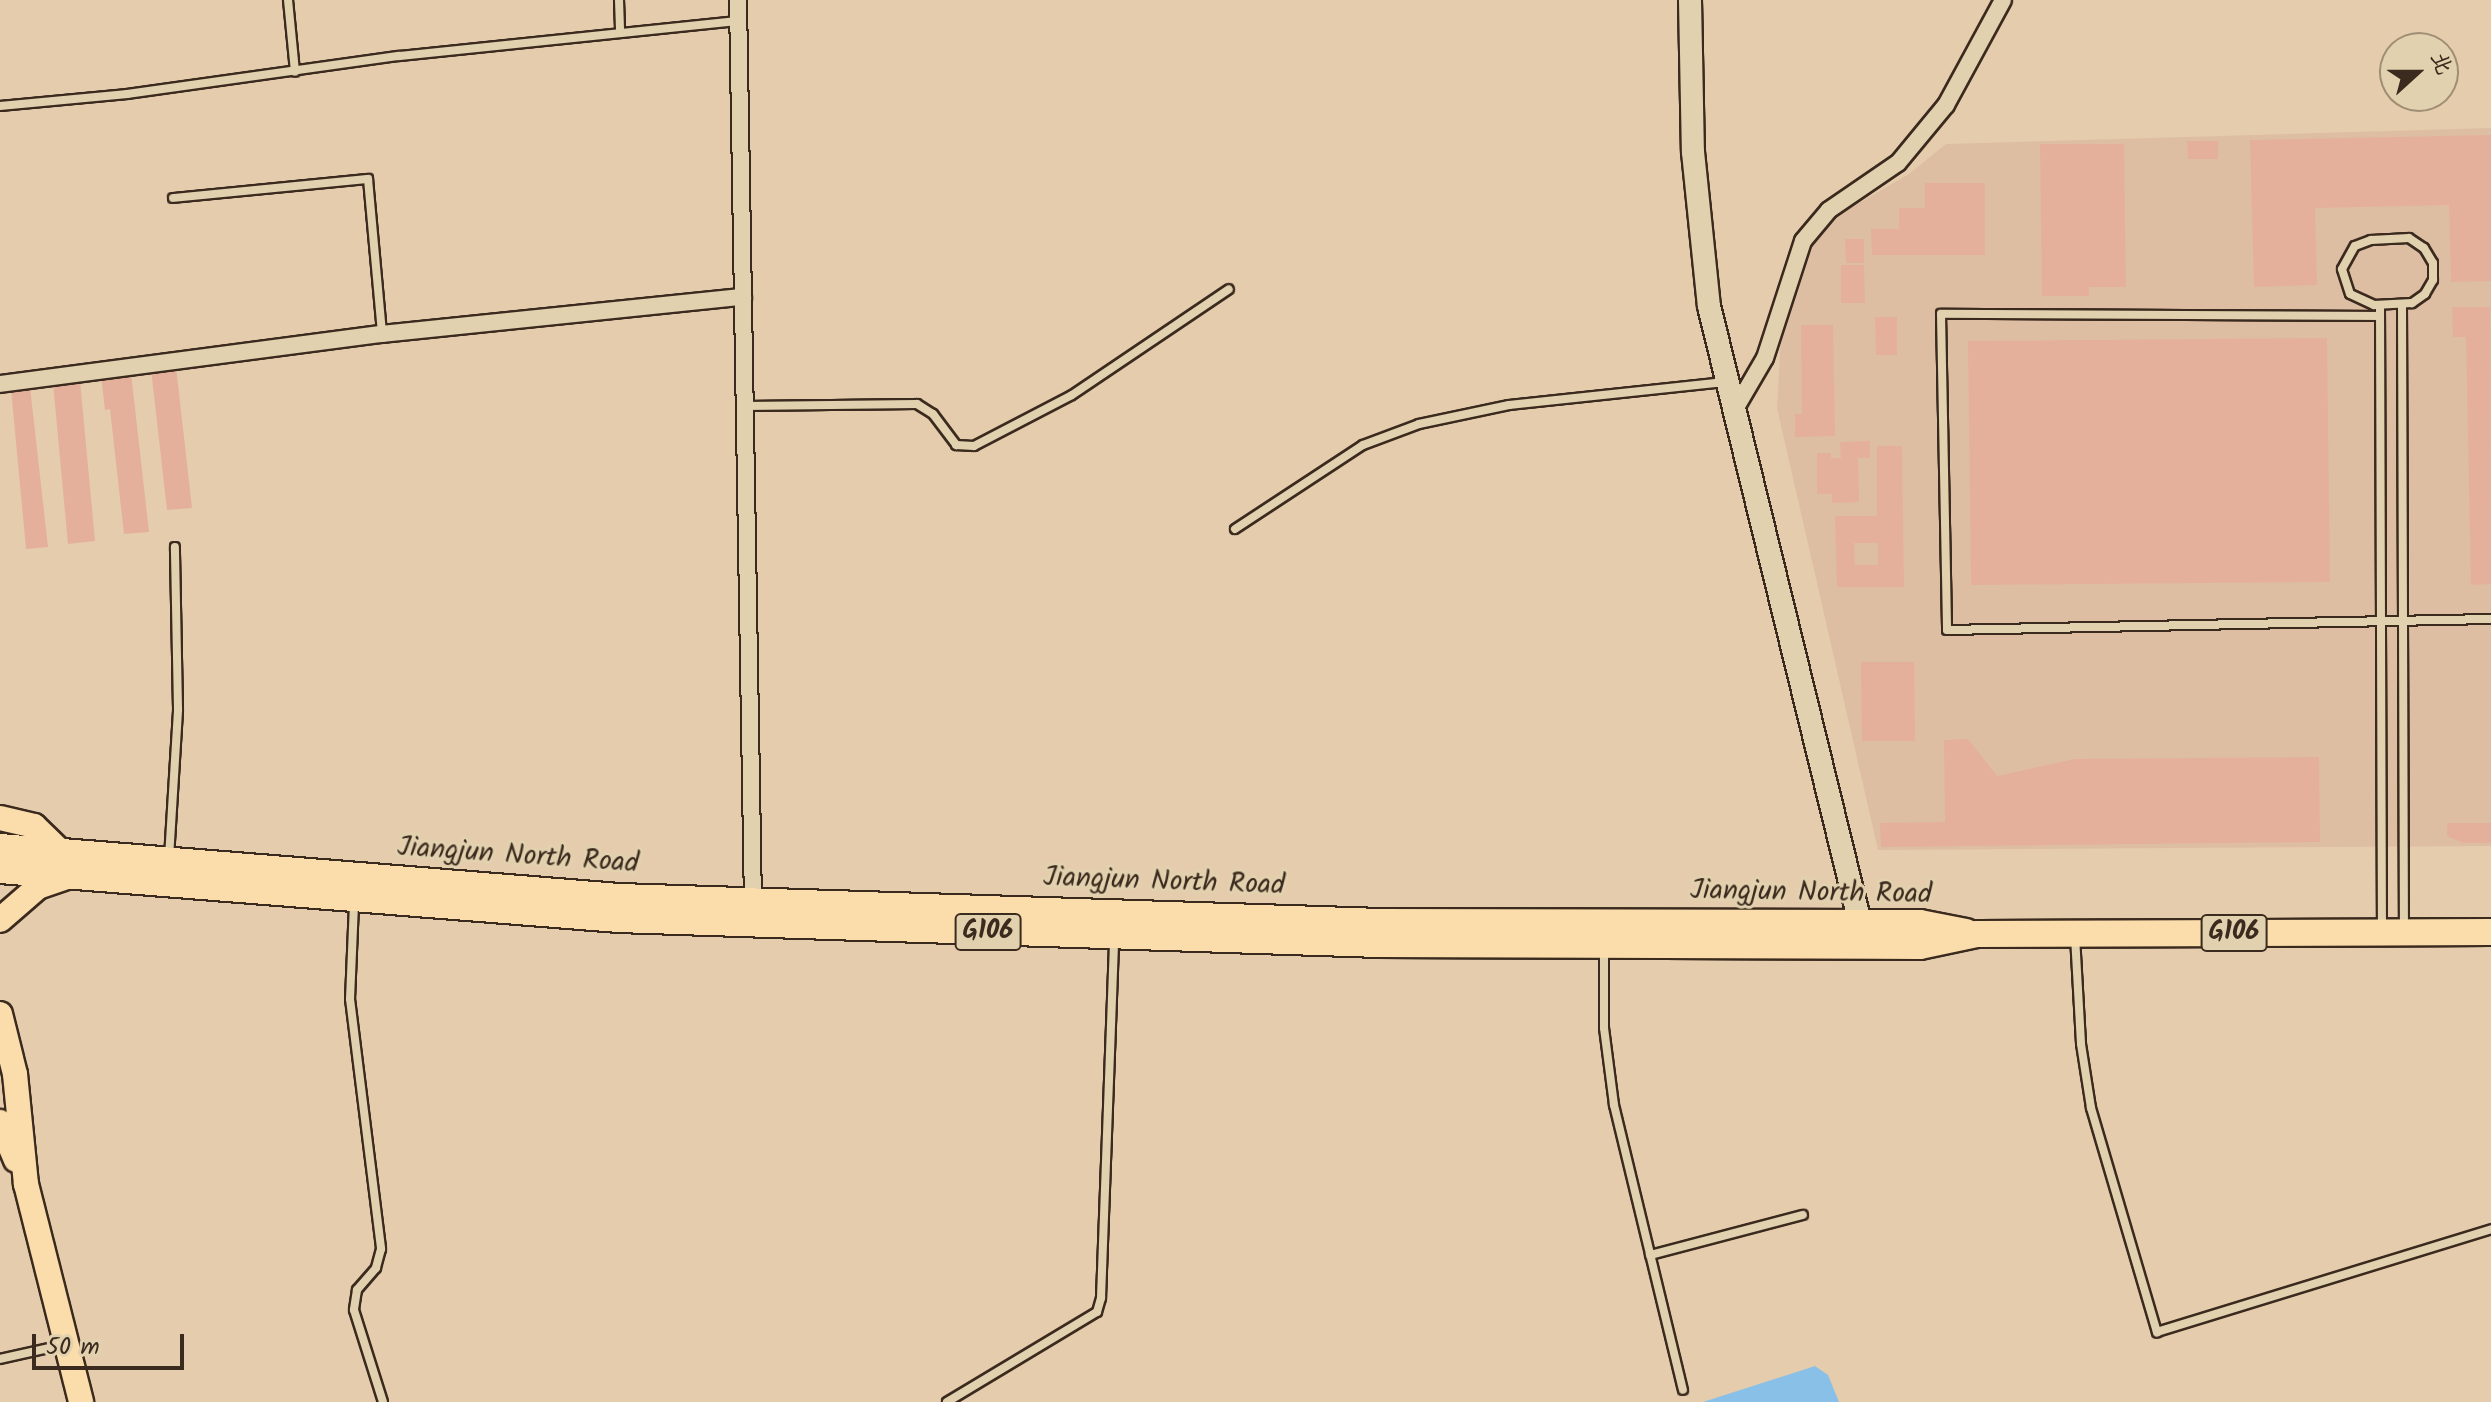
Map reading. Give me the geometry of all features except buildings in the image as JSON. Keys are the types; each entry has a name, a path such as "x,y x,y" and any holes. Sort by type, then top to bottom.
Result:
{"highway":[{"name":"Jiangjun North Road","path":"0,847 66,864 354,899 618,919 1378,944 1920,946 1977,934"},
{"name":"Jiangjun North Road","path":"0,870 66,864 169,862 619,897 1379,922 1920,923 1977,934"},
{"name":"G106","path":"1977,934 2491,932"}],"main road":[{"path":"1690,0 1691,98 1709,306 1860,923"},
{"path":"0,818 34,826 66,864 0,920"},
{"path":"0,1014 15,1074 26,1184 81,1402"},
{"path":"0,1122 6,1151 26,1184"}],"street":[{"path":"738,0 753,902"},
{"path":"1734,411 1765,358 1803,241 1829,210 1898,163 1946,105 2003,0"},
{"path":"0,384 382,334 743,297"}],"lane":[{"path":"288,0 295,72"},
{"path":"619,0 620,33"},
{"path":"0,106 295,72 399,56 738,21"},
{"path":"173,198 368,179 382,334"},
{"path":"2409,238 2429,255 2434,272 2425,294 2412,303 2402,304 2365,303 2350,294 2343,278 2344,260 2363,242 2409,238"},
{"path":"745,406 917,404 933,414 956,445 974,446 1072,395 1229,289"},
{"path":"2393,933 2405,619 2402,304"},
{"path":"2380,305 2382,620 2393,933"},
{"path":"2380,316 1941,314 1947,630 2491,619"},
{"path":"1235,529 1363,445 1419,424 1509,405 1726,381"},
{"path":"169,862 178,709 175,547"},
{"path":"354,899 350,999 381,1249 376,1268 357,1290 354,1310 383,1402"},
{"path":"2075,934 2081,1044 2091,1108 2157,1332 2491,1229"},
{"path":"947,1402 1097,1312 1101,1298 1115,935"},
{"path":"1604,945 1604,1028 1610,1078 1683,1390"},
{"path":"1650,1255 1803,1215"},
{"path":"0,1359 67,1344"}],"shaded area":[{"path":"2491,128 2491,846 1878,850 1777,408 1781,336 1808,250 1819,236 1842,213 1909,174 1946,144"}],"water":[{"path":"1815,1366 1828,1375 1839,1402 1703,1402"}]}
